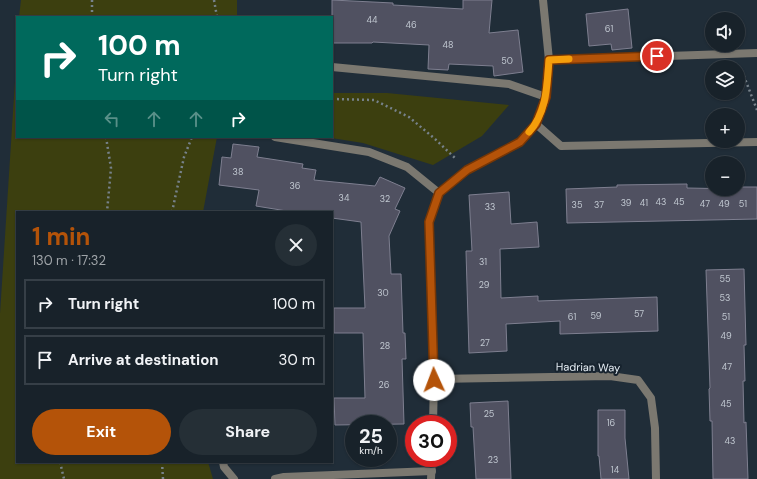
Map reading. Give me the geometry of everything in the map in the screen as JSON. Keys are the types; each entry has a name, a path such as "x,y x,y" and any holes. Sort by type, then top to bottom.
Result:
{"street":[{"path":"433,415 434,380 429,222 439,193 467,170 520,142 536,124 546,97 549,60 543,0"},
{"path":"549,60 757,53"},
{"path":"333,67 509,84 546,97"},
{"path":"536,124 561,146 757,142"},
{"path":"281,138 369,152 407,167 439,193"},
{"name":"Hadrian Way","path":"434,380 610,376 638,380 651,398 655,428 656,479"},
{"path":"223,463 224,467 234,479"},
{"path":"275,479 284,477 432,475"}],"path":[{"path":"92,0 92,16"},
{"path":"214,0 217,16"},
{"path":"735,54 757,110"},
{"path":"333,99 374,100 409,117 435,139 467,170"},
{"path":"106,138 111,168 107,211"},
{"path":"172,211 184,157 192,138"},
{"path":"60,463 64,479"},
{"path":"162,463 163,479"}],"green space":[{"path":"21,0 237,0 237,16 19,16"},
{"path":"16,66 16,138 217,138 203,211 16,211 16,463 208,463 213,479 0,479 0,314"},
{"path":"333,93 387,93 509,105 482,136 433,165 363,143 331,138 333,138"}],"building":[{"path":"332,0 463,9 463,0 492,0 489,33 518,30 523,72 494,76 493,66 449,64 448,70 428,69 429,45 373,42 333,43"},
{"path":"628,9 632,48 612,50 611,44 589,46 586,14"},
{"path":"233,144 259,147 257,157 303,164 302,168 316,170 314,180 375,186 380,177 405,188 395,209 400,211 389,236 391,274 401,274 403,333 405,333 406,359 402,359 404,424 397,424 397,415 345,415 345,425 335,425 334,398 365,398 363,333 334,333 334,308 365,308 361,222 333,218 333,211 287,211 256,206 259,190 219,185 222,157 231,158"},
{"path":"687,184 687,188 705,188 705,196 745,196 745,187 757,187 757,219 567,223 566,189 617,187 617,185"},
{"path":"509,192 511,224 537,222 539,247 500,249 501,298 538,296 538,301 657,297 658,331 560,334 560,321 506,324 507,351 469,353 466,251 472,251 469,195"},
{"path":"744,269 746,345 744,345 745,381 743,381 748,479 713,479 706,270"},
{"path":"508,401 511,479 476,479 470,403"},
{"path":"598,410 625,410 625,438 629,479 601,479 598,456"}],"slow traffic":[{"path":"529,132 536,124 546,97 549,60 569,59"}],"route":[{"path":"434,380 429,222 439,193 467,170 520,142 536,124 546,97 549,60 657,56"}]}
